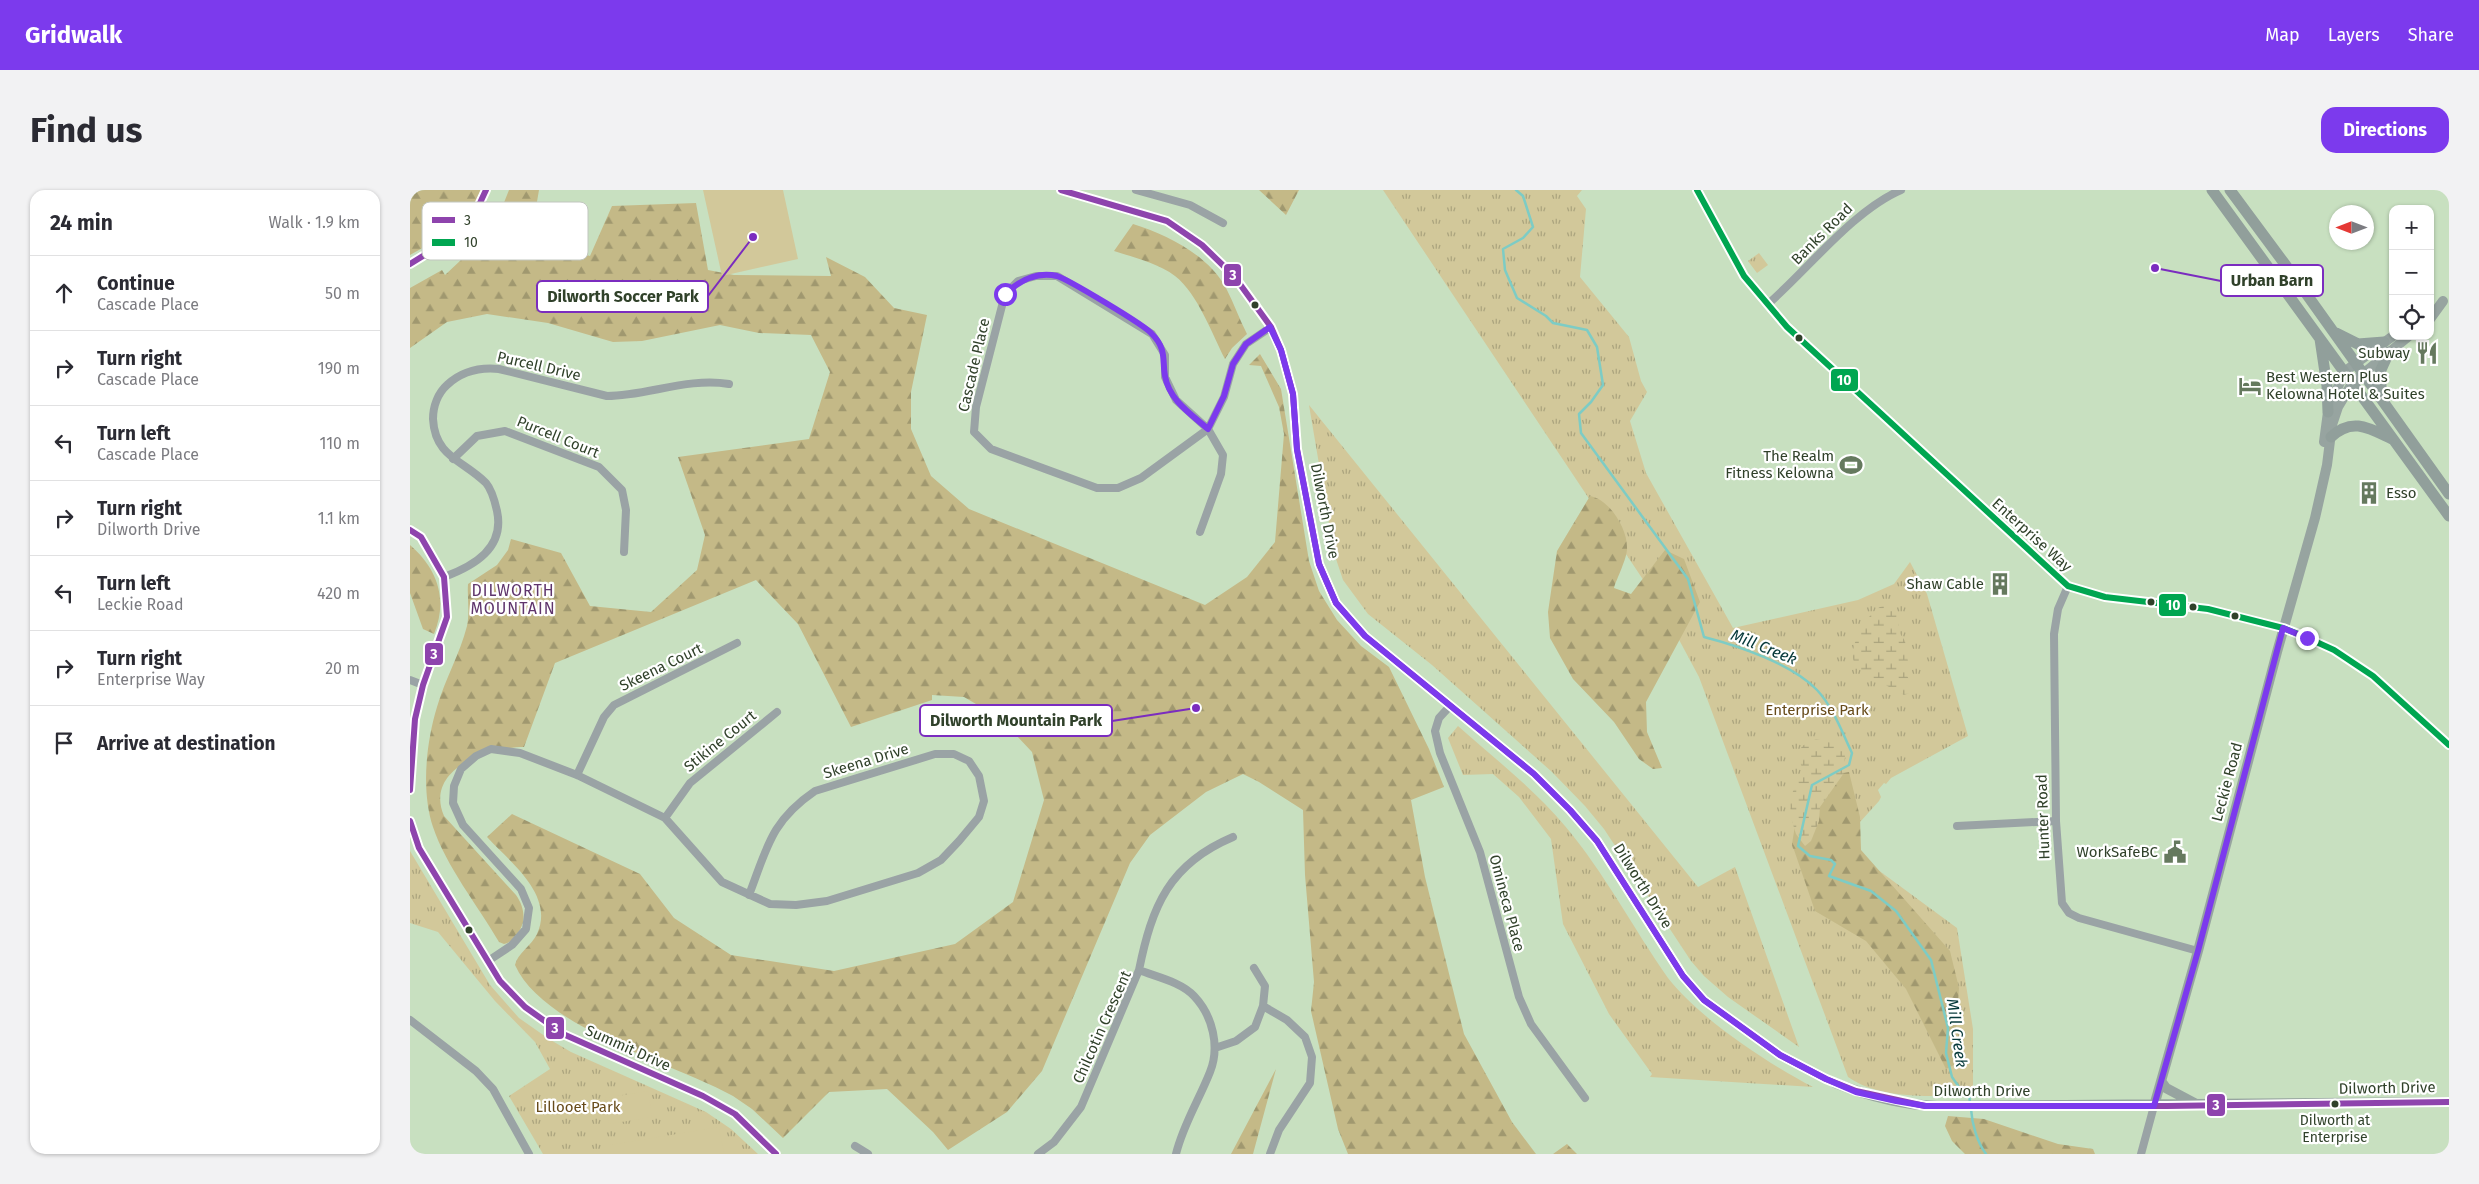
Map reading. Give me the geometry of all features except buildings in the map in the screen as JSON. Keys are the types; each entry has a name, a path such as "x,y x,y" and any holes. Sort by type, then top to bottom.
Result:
{"highway":[{"path":"2212,190 2449,516"},
{"path":"2230,190 2449,494"},
{"path":"2334,332 2358,344 2388,343 2380,372 2383,401"},
{"path":"2320,338 2327,386 2328,412"},
{"path":"2331,437 2340,429 2360,426 2394,439"}],"main road":[{"path":"2434,305 2446,299"},
{"path":"2434,314 2446,299"},
{"name":"Leckie Road","path":"2327,465 2324,455 2328,412 2344,372 2388,343"},
{"name":"Leckie Road","path":"2154,1106 2198,951 2327,465 2338,407 2353,382 2363,374 2388,343"},
{"path":"2161,1081 2166,1088 2198,1105"},
{"name":"Dilworth Drive","path":"1835,1083 1856,1092 1926,1106 2154,1106 2449,1102"}],"street":[{"path":"480,202 486,190"},
{"name":"Dilworth Drive","path":"1061,190 1167,221 1202,245 1234,276 1270,327 1281,350 1293,394 1297,450 1319,564 1336,603 1365,636 1534,774 1570,810 1597,841 1683,976 1704,1000 1780,1055 1835,1083"},
{"path":"1136,190 1190,205 1223,222"},
{"name":"Enterprise Way","path":"1697,190 1744,276 1787,327 2068,586 2104,597 2208,609 2283,628 2334,650 2373,676 2449,745"},
{"name":"Banks Road","path":"1768,304 1863,213 1885,196 1901,190"},
{"path":"410,264 422,257"},
{"name":"Cascade Place","path":"1208,429 1176,400 1165,377 1165,355 1152,334 1120,312 1057,276 1036,276 1018,282 1005,294 976,407 974,432 991,449 1097,488 1118,488 1141,478 1208,429 1224,396 1233,364 1246,344 1270,327"},
{"name":"Purcell Drive","path":"444,576 467,569 488,553 497,536 499,521 495,500 487,484 453,459 441,447 434,431 433,412 440,392 453,379 469,371 484,367 607,396 623,396 712,381 729,384"},
{"path":"1200,532 1221,474 1223,455 1208,429"},
{"name":"Purcell Court","path":"453,459 477,436 506,431 599,467 622,490 626,510 624,552"},
{"path":"410,530 421,537 444,576 447,617 423,685 414,727 410,790"},
{"name":"Hunter Road","path":"2068,586 2058,608 2054,634 2056,821 2059,888 2062,903 2069,913 2079,918 2198,951"},
{"name":"Skeena Court","path":"577,776 604,717 614,704 737,643"},
{"path":"410,680 423,685"},
{"name":"Omineca Place","path":"1450,706 1439,718 1435,731 1440,753 1480,852 1519,997 1531,1024 1585,1098"},
{"name":"Stikine Court","path":"665,818 690,783 777,712"},
{"name":"Skeena Drive","path":"488,961 512,946 526,929 529,908 521,889 463,825 453,803 454,786 462,769 476,756 491,749 506,749 577,776 665,818 722,882 749,895 770,904 796,905 827,901 918,874 941,860 979,817 984,801 979,776 969,761 954,754 935,754 815,791 798,802 783,817 770,838 749,895"},
{"name":"Summit Drive","path":"410,821 419,848 500,981 525,1007 563,1034 703,1096 735,1114 776,1154"},
{"path":"1957,826 2056,821"},
{"path":"1139,970 1146,934 1155,911 1174,879 1191,860 1209,847 1233,837"},
{"path":"1215,1048 1236,1041 1255,1027 1263,1006 1265,986 1254,968"},
{"name":"Chilcotin Crescent","path":"1038,1154 1054,1142 1081,1107 1139,970 1173,983 1194,996 1214,1032 1215,1048 1211,1069 1188,1119 1176,1154"},
{"path":"1263,1006 1287,1020 1304,1037 1312,1057 1310,1083 1279,1130 1270,1154"},
{"path":"410,1020 476,1071 493,1089 529,1154"},
{"path":"2141,1154 2154,1106"},
{"path":"854,1146 868,1154"}],"green space":[{"path":"410,190 481,190 476,202 422,202 422,248 410,255"},
{"path":"509,190 539,190 537,202 504,202"},
{"path":"703,190 783,190 798,259 722,276"},
{"path":"1259,190 1299,190 1286,215"},
{"name":"Enterprise Park","path":"1383,190 1582,190 1577,196 1586,209 1580,277 1629,337 1641,381 1647,392 1630,421 1646,473 1733,628 1858,600 1894,584 1910,562 1927,594 1968,736 1891,778 1886,784 1884,783 1878,790 1881,797 1879,801 1851,832 1855,853 1957,928 1973,1029 1973,1096 1925,1096 1892,1093 1862,1085 1848,1077 1699,677 1662,608"},
{"path":"696,203 708,270 734,275 831,276 826,257 865,277 894,308 927,315 911,392 911,429 931,476 969,509 1205,605 1247,577 1275,542 1284,434 1279,407 1261,366 1249,365 1260,354 1281,389 1309,561 1319,591 1337,620 1361,646 1389,667 1429,749 1444,787 1411,800 1425,877 1464,1034 1512,1122 1536,1154 1348,1154 1338,1129 1311,1011 1314,982 1305,875 1303,810 1243,774 1206,792 1150,835 1130,863 1042,1071 1007,1112 948,1150 933,1132 887,1089 829,1092 783,1138 752,1109 733,1096 708,1083 612,1042 552,1007 530,987 515,965 537,934 541,920 540,906 535,893 518,868 487,837 512,814 640,874 674,918 731,955 834,971 955,944 1013,902 1044,800 1032,752 1000,718 964,697 932,695 932,700 851,727 798,624 756,580 555,663 524,747 509,748 478,756 463,764 451,774 443,785 440,800 444,816 516,895 523,910 520,930 509,942 504,944 499,942 463,886 439,842 429,813 427,798 426,767 430,736 440,697 467,626 468,584 497,565 508,550 511,539 561,553 590,606 651,612 697,570 705,535 678,457 809,439 830,372 811,335 759,333 720,325 642,341 613,342 548,323 487,314 447,322 410,348 410,288 442,270 445,275 461,260 588,260 588,255 590,256 612,206"},
{"path":"1133,224 1173,240 1198,256 1218,276 1229,294 1247,334 1232,348 1225,359 1198,304 1191,293 1175,276 1146,261 1114,251"},
{"path":"1759,253 1768,265 1757,273 1748,261"},
{"path":"1309,405 1698,887 1735,867 1799,1047 1728,997 1704,976 1691,961 1604,829 1552,772 1432,665 1368,614 1343,580 1334,553"},
{"path":"1590,496 1597,498 1610,508 1624,531 1627,551 1614,588 1631,594 1665,550 1684,559 1700,602 1646,702 1647,732 1662,768 1653,769 1639,759 1614,722 1573,679 1550,638 1548,612 1557,551"},
{"path":"410,545 428,564 438,586 440,609 434,634 423,629 410,593"},
{"path":"1892,605 1899,617 1899,632 1905,641 1908,662 1906,674 1911,683 1910,693 1904,695 1864,673 1855,664 1853,658 1853,650 1859,632 1869,617 1880,607"},
{"path":"1458,726 1527,787 1565,826 1606,881 1668,978 1682,993 1698,1009 1735,1039 1775,1066 1813,1087 1650,1077 1652,1074 1609,1014 1563,924 1551,839 1519,797 1493,774 1463,775 1448,738"},
{"path":"1816,739 1833,743 1845,754 1844,773 1820,807 1819,821 1811,841 1805,846 1796,834 1791,818 1790,799 1802,768 1798,755 1802,746"},
{"path":"1849,772 1860,817 1861,850 1950,951 1959,988 1956,1032 1966,1059 1946,1069 1906,989 1866,941 1815,911 1792,844 1799,801 1821,777"},
{"name":"Lillooet Park","path":"410,851 490,985 519,1018 571,1052 706,1112 731,1129 758,1154 543,1154 509,1096 550,1069 535,1042 495,1001 438,932 410,923"},
{"path":"1276,1069 1253,1154 1231,1154"},
{"path":"648,1091 652,1117 609,1124 605,1098"},
{"path":"1948,1116 1984,1119 2058,1144 2093,1149 2095,1154 1965,1154 1952,1141 1945,1126"},
{"path":"719,1127 724,1154 611,1154 610,1145"},
{"path":"1567,1144 1577,1154 1553,1154"}],"waterway":[{"name":"Mill Creek","path":"1516,190 1523,196 1533,227 1523,238 1503,249 1505,270 1517,298 1546,316 1553,323 1587,330 1597,347 1603,385 1591,402 1579,414 1581,433 1688,579 1704,637 1749,651 1794,672 1817,690 1837,720 1852,753 1849,765 1812,785 1798,846 1810,856 1831,860 1835,864 1829,876 1871,891 1896,911 1931,960 1948,1028 1946,1053 1952,1077 1961,1090 1969,1094 1970,1103"},
{"name":"Mill Creek","path":"1971,1109 1975,1133 1986,1154"}],"transit line":[{"name":"3","path":"480,202 486,190"},
{"name":"3","path":"1061,190 1167,221 1202,245 1234,276 1271,327 1281,350 1293,394 1297,449 1319,564 1336,603 1365,636 1534,774 1570,810 1597,841 1683,976 1704,1000 1780,1055 1826,1079 1856,1091 1925,1106 2167,1106 2449,1102"},
{"name":"10","path":"1697,190 1744,276 1787,327 2068,586 2105,597 2208,609 2283,628 2301,635 2334,650 2373,676 2449,745"},
{"name":"3","path":"410,264 422,257"},
{"name":"3","path":"410,530 421,537 444,577 447,617 423,685 415,719 410,790"},
{"name":"3","path":"410,821 419,848 500,981 525,1007 563,1034 703,1096 735,1114 776,1154"}],"place":[{"name":"Dilworth Soccer Park","path":"753,237"},
{"name":"Urban Barn","path":"2155,268"},
{"name":"Subway","path":"2427,353"},
{"name":"Best Western Plus Kelowna Hotel & Suites","path":"2250,386"},
{"name":"The Realm Fitness Kelowna","path":"1851,465"},
{"name":"Esso","path":"2369,493"},
{"name":"Shaw Cable","path":"2000,584"},
{"name":"Dilworth Mountain Park","path":"1196,708"},
{"name":"WorkSafeBC","path":"2175,852"},
{"name":"Dilworth at Enterprise","path":"2335,1104"}],"district":[{"name":"DILWORTH MOUNTAIN","path":"513,599"}],"route":[{"path":"1005,294 1018,282 1036,276 1057,276 1120,312 1152,334 1165,355 1165,377 1176,400 1208,429 1224,396 1233,364 1246,344 1270,327 1281,350 1293,394 1297,450 1319,564 1336,603 1365,636 1534,774 1570,810 1597,841 1683,976 1704,1000 1780,1055 1856,1092 1926,1106 2154,1106 2198,951 2283,628 2307,638"}]}
